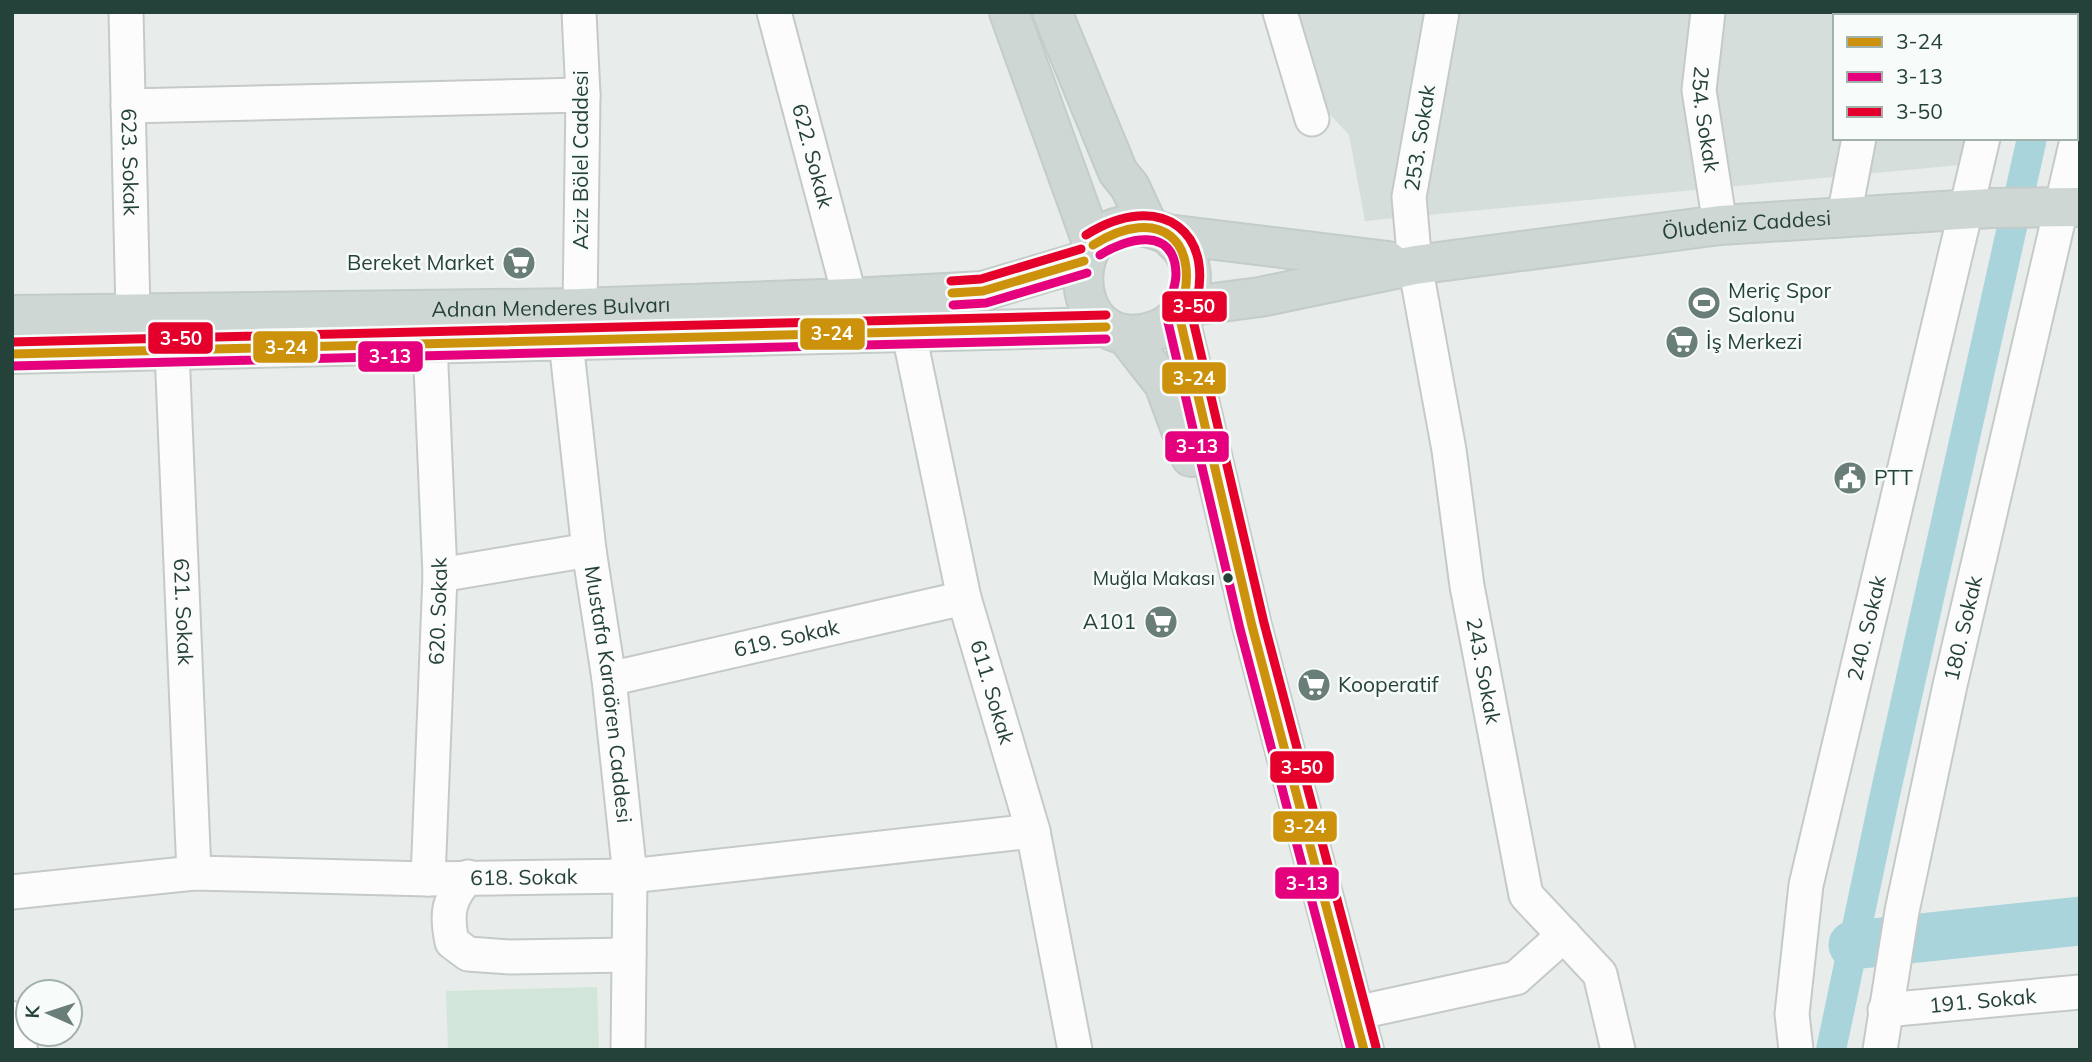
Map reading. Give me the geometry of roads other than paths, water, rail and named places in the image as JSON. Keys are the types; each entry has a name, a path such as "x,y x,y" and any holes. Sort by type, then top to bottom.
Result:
{"main road":[{"path":"1009,12 1089,253 1081,279 1084,298 1093,314 1116,330 1164,384 1185,438 1342,1050"},
{"path":"1052,12 1118,172 1158,230 1183,250 1191,271 1190,295 1181,311 1252,626 1364,1050"},
{"name":"Öludeniz Caddesi","path":"1415,265 1720,225 1844,216 2061,207"},
{"name":"Adnan Menderes Bulvarı","path":"12,354 430,343 573,325 850,298 982,291 1089,253 1119,228 1128,225 1415,265"},
{"name":"Adnan Menderes Bulvarı","path":"12,315 133,312 909,334 1116,330 1145,335 1164,328 1181,311 1415,265"}],"street":[{"name":"623. Sokak","path":"126,12 133,312"},
{"name":"Aziz Bölel Caddesi","path":"573,325 583,95 579,12"},
{"name":"622. Sokak","path":"774,12 850,298"},
{"path":"1280,12 1312,119"},
{"name":"253. Sokak","path":"1415,265 1409,197 1442,12"},
{"name":"254. Sokak","path":"1708,12 1699,90 1720,225"},
{"path":"128,106 583,95"},
{"path":"1844,216 1858,140"},
{"name":"240. Sokak","path":"1796,1050 1792,1014 1806,885 1979,209 1983,140"},
{"name":"180. Sokak","path":"1880,1050 1902,911 1956,658 2077,140"},
{"name":"243. Sokak","path":"1415,265 1449,450 1485,690 1526,895 1601,974 1618,1050"},
{"name":"Mustafa Karaören Caddesi","path":"573,325 589,550 609,679 630,876 628,1050"},
{"name":"611. Sokak","path":"909,334 964,598 1033,831 1075,1050"},
{"name":"620. Sokak","path":"428,879 440,575 430,343"},
{"name":"621. Sokak","path":"172,351 194,873"},
{"path":"440,575 589,550"},
{"name":"619. Sokak","path":"609,679 964,598"},
{"name":"618. Sokak","path":"12,892 194,873 428,879 630,876 1033,831"},
{"path":"468,877 453,894 448,922 452,942 468,954 510,957 629,955"},
{"path":"1355,1013 1516,978 1564,935"},
{"name":"191. Sokak","path":"1887,998 2080,992"},
{"path":"12,1021 18,1050"}],"waterway":[{"path":"1831,1050 1884,799 2032,140"},
{"path":"1853,945 2080,921"}],"place":[{"name":"Bereket Market","path":"519,263"},
{"name":"Meriç Spor Salonu","path":"1704,303"},
{"name":"İş Merkezi","path":"1682,342"},
{"name":"PTT","path":"1850,478"},
{"name":"Muğla Makası","path":"1228,578"},
{"name":"A101","path":"1161,622"},
{"name":"Kooperatif","path":"1314,685"}]}
